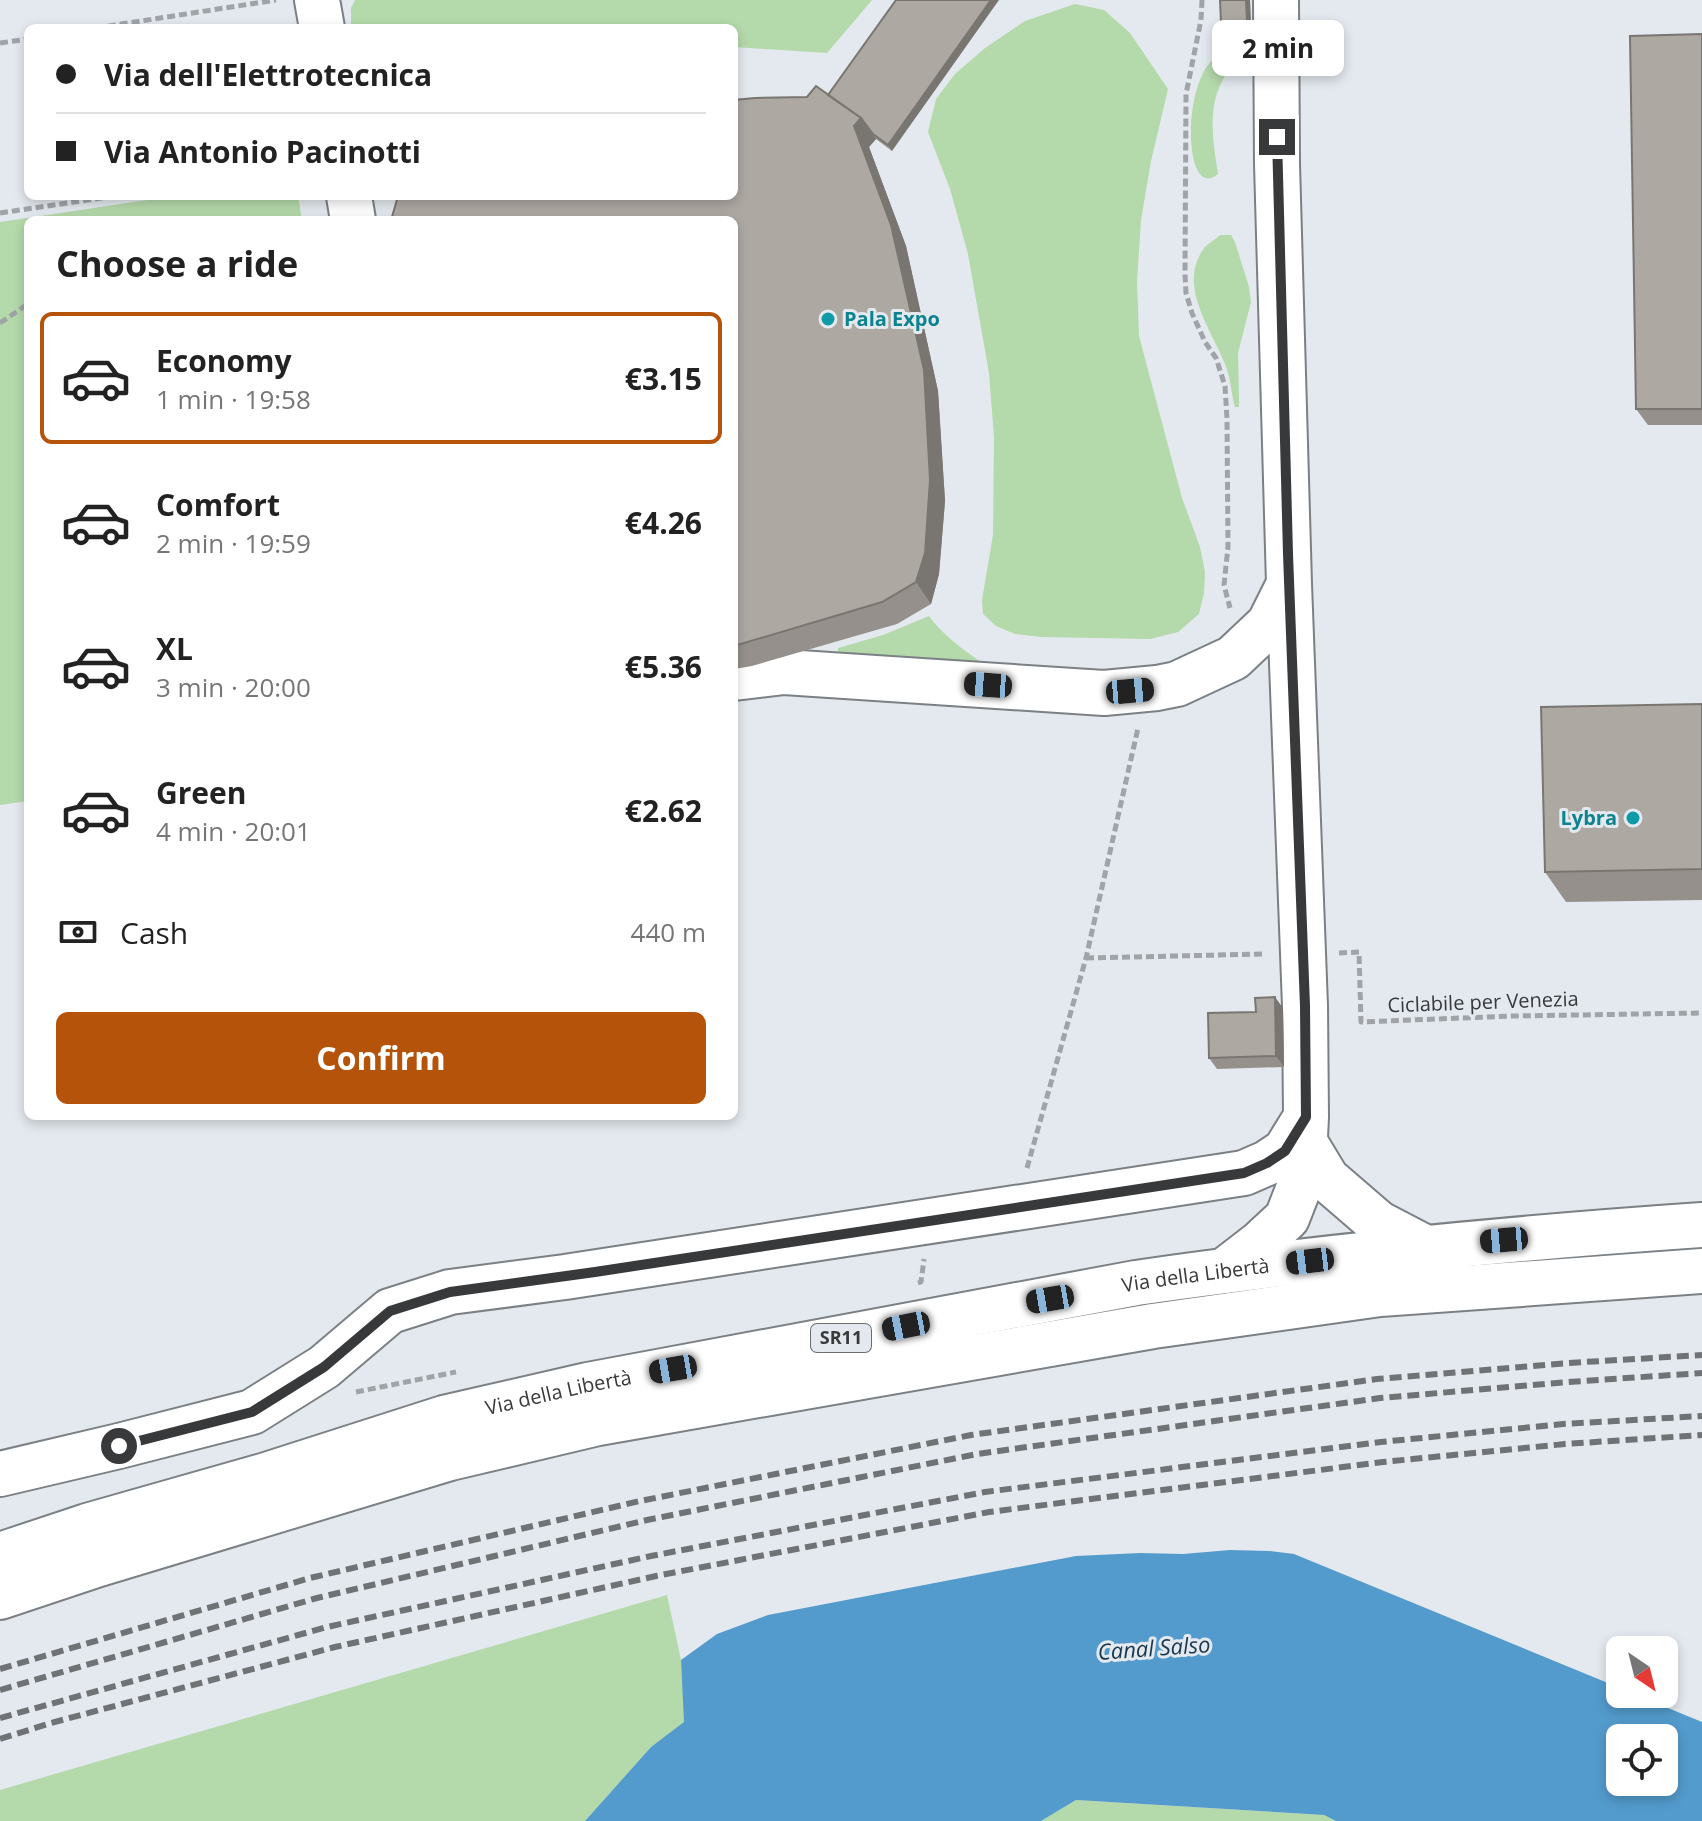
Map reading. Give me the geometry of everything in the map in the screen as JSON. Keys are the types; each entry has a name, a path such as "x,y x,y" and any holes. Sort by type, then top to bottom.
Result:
{"main road":[{"path":"317,0 321,24"},
{"path":"1224,1271 1287,1218 1303,1177 1305,1129 1303,954 1277,164 1276,0"},
{"path":"738,678 784,672 1104,693 1148,703 1177,684 1233,658 1269,624 1289,584"},
{"path":"1305,1129 1327,1179 1378,1223 1424,1247"},
{"path":"0,1474 252,1412 324,1367 390,1311 450,1292 1244,1173 1285,1151 1305,1129"},
{"name":"Via della Libertà","path":"0,1555 444,1418 588,1385 1136,1283 1424,1247 1702,1225"},
{"name":"Via della Libertà","path":"0,1597 450,1458 598,1423 1153,1326 1380,1294 1702,1271"}],"path":[{"path":"122,24 276,0"},
{"path":"1202,0 1186,94 1185,275 1192,313 1216,358 1225,386 1228,547 1224,585 1232,619"},
{"path":"0,43 24,40"},
{"path":"0,213 88,200"},
{"path":"0,323 24,307"},
{"path":"1026,1171 1086,958 1148,703"},
{"name":"Ciclabile per Venezia","path":"1086,958 1359,952 1361,1022 1702,1013"}],"green space":[{"path":"355,0 872,0 827,53 738,47 738,24 351,24 351,8"},
{"path":"1075,4 1104,10 1130,33 1168,89 1141,220 1137,282 1139,336 1205,572 1199,614 1178,632 1150,639 1015,634 996,626 983,614 982,600 993,535 994,437 989,373 968,254 950,189 928,132 936,99 955,74 985,48 1025,21"},
{"path":"1227,54 1233,65 1218,90 1213,117 1218,174 1206,178 1198,171 1193,156 1192,112 1204,71 1215,58"},
{"path":"147,200 299,200 301,216 40,216"},
{"path":"24,218 24,802 0,805 0,222"},
{"path":"1220,235 1231,235 1235,242 1251,302 1238,353 1239,407 1235,407 1227,369 1195,291 1197,261 1205,247"},
{"path":"929,616 960,647 981,662 838,655 838,648 883,635"},
{"path":"667,1595 681,1660 685,1722 651,1747 585,1821 0,1821 0,1790"},
{"path":"1076,1800 1324,1815 1336,1821 1041,1821"}],"water":[{"name":"Canal Salso","path":"1230,1550 1294,1554 1606,1682 1606,1708 1668,1708 1702,1722 1702,1821 1336,1821 1324,1815 1076,1800 1041,1821 585,1821 651,1747 684,1722 681,1660 717,1634 768,1615 1076,1556 1183,1554"}],"building":[{"path":"896,0 991,0 888,145 873,134 861,118 828,95"},
{"path":"1220,0 1246,0 1247,22 1221,23"},
{"path":"1702,34 1702,409 1636,409 1630,36"},
{"name":"Pala Expo","path":"816,86 861,118 854,126 891,225 924,370 930,480 925,553 916,582 882,602 738,645 738,216 392,216 397,200 738,200 738,100 807,97"},
{"name":"Lybra","path":"1702,704 1702,869 1545,872 1541,707"},
{"path":"1275,997 1276,1056 1209,1058 1208,1013 1256,1012 1255,998"}],"railway":[{"path":"0,1669 310,1578 640,1501 971,1435 1377,1379 1702,1355"},
{"path":"0,1690 317,1598 647,1520 977,1454 1380,1398 1702,1373"},
{"path":"0,1718 327,1627 651,1556 985,1492 1381,1442 1563,1424 1702,1416"},
{"path":"0,1739 335,1647 656,1576 989,1512 1383,1462 1565,1444 1702,1435"}],"place":[{"name":"Pala Expo","path":"828,319"},
{"name":"Lybra","path":"1633,818"}],"route":[{"path":"119,1446 252,1412 324,1367 390,1311 450,1292 1244,1173 1285,1151 1306,1117 1277,137"}]}
